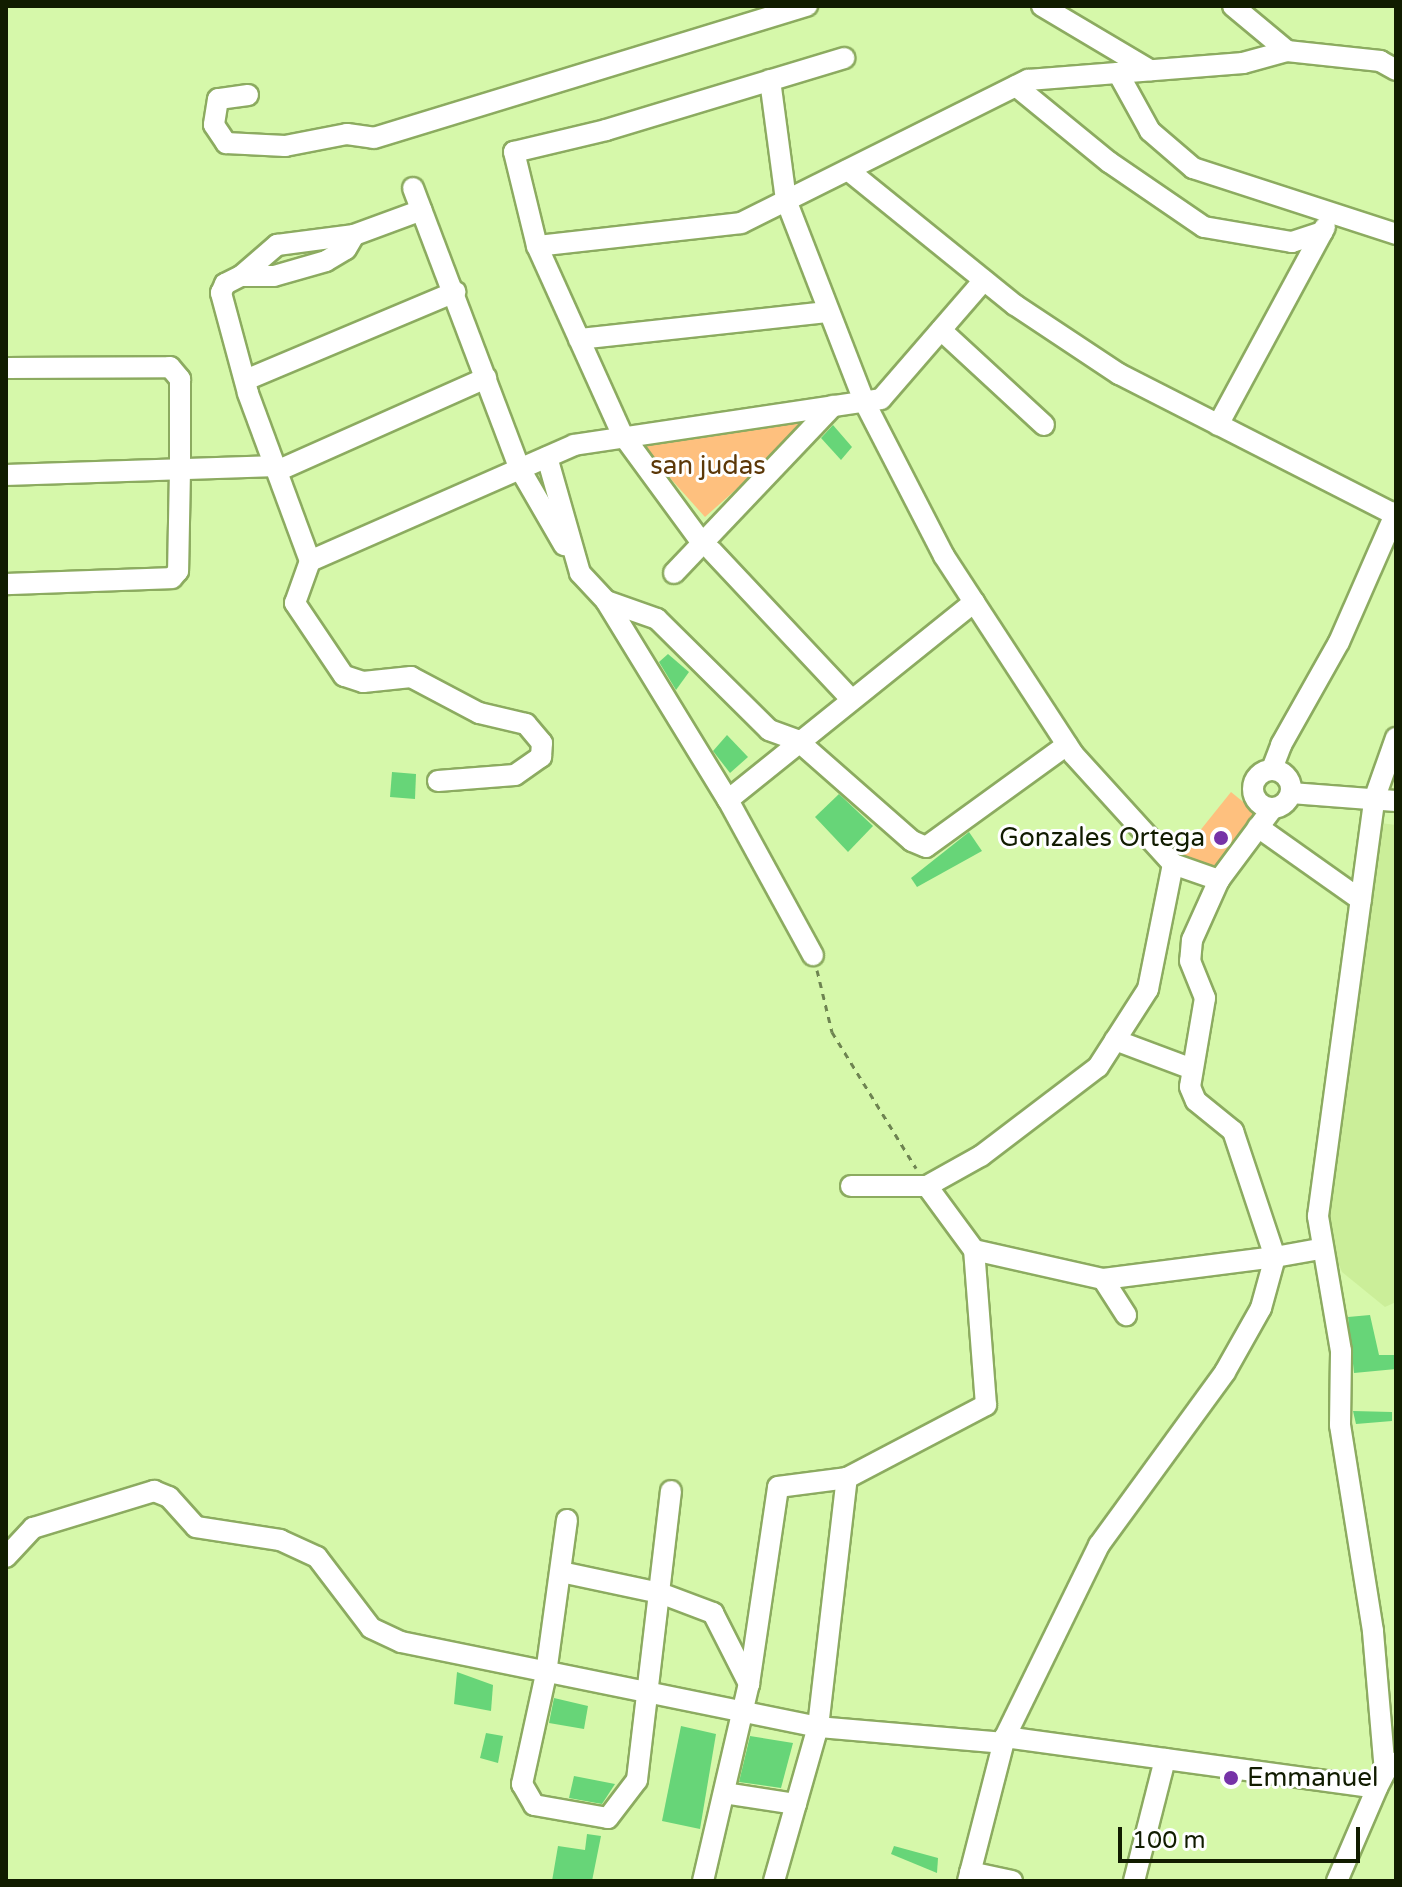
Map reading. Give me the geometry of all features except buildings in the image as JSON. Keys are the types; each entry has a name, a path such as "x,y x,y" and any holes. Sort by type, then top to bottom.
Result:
{"street":[{"path":"248,95 218,99 214,125 226,143 285,146 347,134 374,138 807,6"},
{"path":"1042,6 1150,70"},
{"path":"1233,6 1287,51"},
{"path":"537,246 741,223 1022,83 1243,63 1287,51 1380,61 1396,70"},
{"path":"844,58 606,130 514,152 537,246 622,434 707,547 851,699"},
{"path":"1115,73 1150,131 1193,168 1326,224 1396,234"},
{"path":"770,80 786,200 864,401 944,556 1067,745 1173,864 1219,880"},
{"path":"1022,83 1109,162 1204,227 1292,242 1326,224"},
{"path":"848,170 984,280 1119,374 1396,514 1339,642 1272,769 1258,775 1252,789 1258,803 1272,809"},
{"path":"413,188 520,469 580,573 606,601 728,800 813,955"},
{"path":"422,210 354,235 277,245 241,276 225,284 221,293 276,468 310,561 295,603 344,676 363,682 411,677 479,713 526,724 542,743 541,757 515,775 438,781"},
{"path":"1218,425 1326,224"},
{"path":"241,276 274,276 326,261 346,249 354,235"},
{"path":"310,561 547,457 622,434 881,399 984,280"},
{"path":"248,379 455,292"},
{"path":"579,339 829,312"},
{"path":"941,330 1044,425"},
{"path":"6,368 170,367 180,379 185,469 178,571 172,578 6,584"},
{"path":"6,475 276,468 486,378"},
{"path":"674,573 707,547 833,406"},
{"path":"547,457 580,573"},
{"path":"606,601 657,619 769,730 797,740 912,841 926,847 1067,745"},
{"path":"728,800 797,740 974,602"},
{"path":"1381,1780 1373,1631 1340,1425 1341,1351 1334,1290 1320,1249 1318,1216 1374,800 1396,738"},
{"path":"1012,1881 969,1877 1004,1740 1099,1545 1245,1338 1261,1308 1275,1257 1233,1131 1196,1101 1190,1087 1190,1068 1205,998 1190,961 1192,940 1219,880 1272,809 1286,803 1291,793 1286,775 1272,769"},
{"path":"1291,793 1396,801"},
{"path":"1258,827 1361,900"},
{"path":"851,1186 927,1186 981,1156 1098,1067 1148,989 1173,864"},
{"path":"1115,1040 1190,1068"},
{"path":"703,1881 749,1684 778,1487 847,1478 986,1405 974,1250 927,1186"},
{"path":"974,1250 1103,1279 1320,1249"},
{"path":"1103,1279 1126,1315"},
{"path":"774,1881 818,1727 847,1478"},
{"path":"6,1557 33,1528 154,1491 169,1497 196,1527 280,1540 317,1557 371,1628 401,1642 818,1727 1004,1740 1381,1780"},
{"path":"567,1520 546,1674 522,1784 534,1805 608,1818 637,1780 671,1491"},
{"path":"561,1572 660,1593 713,1613 749,1684"},
{"path":"1337,1881 1396,1751"},
{"path":"1134,1881 1165,1759"},
{"path":"724,1793 796,1804"}],"path":[{"path":"813,955 832,1032 927,1186"}],"shaded area":[{"path":"1380,823 1396,825 1396,1302 1385,1307 1342,1272 1318,1216"}],"green space":[{"name":"san judas","path":"829,407 705,517 635,439"},
{"name":"Gonzales Ortega","path":"1231,792 1263,818 1211,876 1174,863"}],"place":[{"name":"Gonzales Ortega","path":"1221,838"},
{"name":"Emmanuel","path":"1231,1778"}]}
